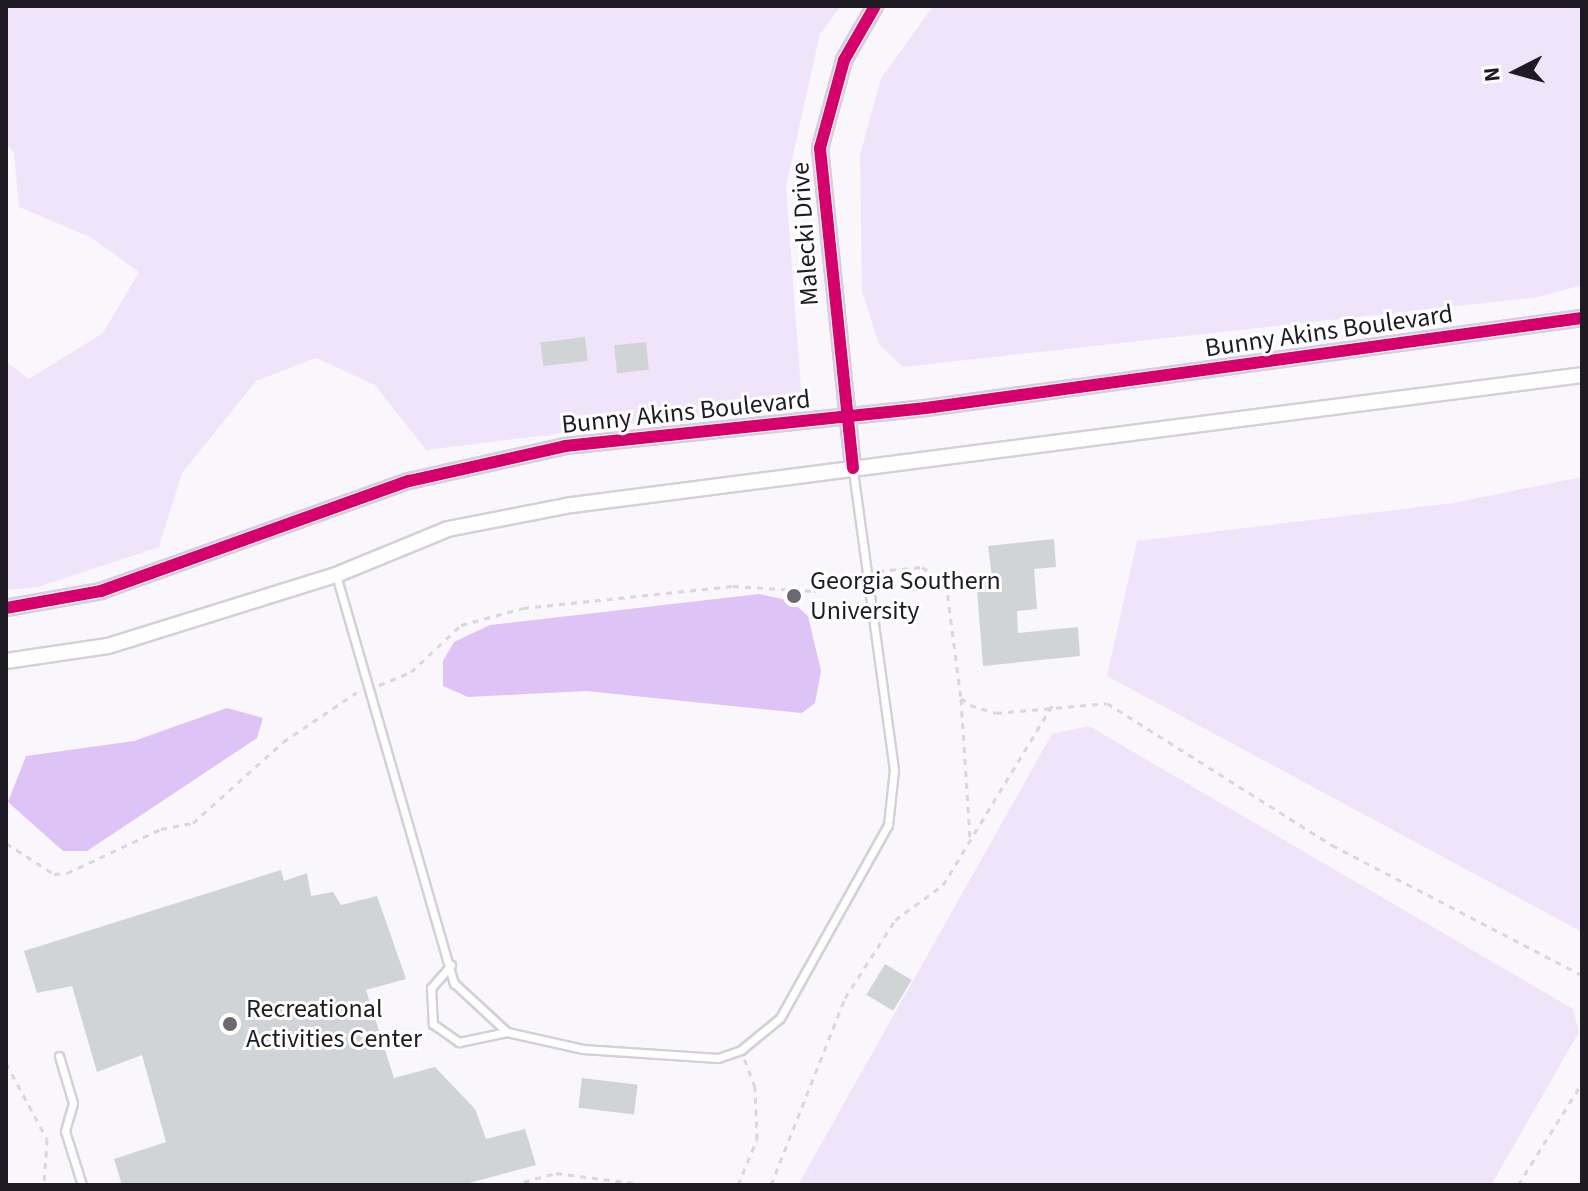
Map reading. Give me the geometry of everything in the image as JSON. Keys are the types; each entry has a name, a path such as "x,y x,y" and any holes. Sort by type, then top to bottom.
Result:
{"street":[{"name":"Malecki Drive","path":"853,468 820,148 844,60 875,6"},
{"name":"Bunny Akins Boulevard","path":"6,608 101,591 409,481 565,446 846,416 1582,318"},
{"path":"6,661 108,646 336,575 448,529 853,468 1582,375"}],"lane":[{"path":"451,965 431,988 433,1024 459,1042 507,1032 583,1049 718,1058 741,1050 780,1018 888,825 894,770 871,573 853,468"},
{"path":"336,575 372,688 454,983 507,1032"},
{"path":"59,1056 73,1103 65,1131 82,1185"}],"path":[{"path":"6,843 54,874 67,873 161,829 193,823 283,742 345,696 411,672 461,625 523,608 733,586 814,591 871,573 915,566 946,583 961,698 970,842"},
{"path":"961,698 996,713 1053,704 1107,703 1332,845 1582,975"},
{"path":"771,1185 845,998 884,934 936,894 1053,704"},
{"path":"738,1185 758,1127 755,1087 741,1050"},
{"path":"6,1063 47,1139 44,1185"},
{"path":"1518,1185 1582,1083"},
{"path":"512,1185 556,1173 649,1185"}],"shaded area":[{"path":"6,6 841,6 820,34 786,186 802,403 426,450 375,385 316,358 256,381 182,473 159,547 38,587 6,590 6,362 29,379 103,333 139,272 90,237 19,207 14,153 6,143"},
{"path":"933,6 1582,6 1582,285 1539,297 903,367 879,344 862,291 860,155 881,79"},
{"path":"1582,477 1582,932 1107,676 1137,541 1453,503"},
{"path":"759,594 791,601 808,616 821,671 815,703 802,713 586,691 468,697 443,686 443,661 454,642 490,625"},
{"path":"227,708 263,718 257,738 87,851 63,851 8,802 26,756 134,741"},
{"path":"1089,726 1573,1009 1579,1032 1491,1185 798,1185 1052,734"}],"building":[{"path":"585,337 588,361 543,366 540,342"},
{"path":"646,342 649,370 617,373 614,345"},
{"path":"1054,539 1056,567 1034,569 1037,609 1017,611 1018,633 1078,627 1080,656 983,666 976,577 992,576 988,546"},
{"name":"Recreational Activities Center","path":"281,870 284,881 307,873 311,896 333,892 341,905 377,896 406,979 366,990 394,1078 435,1067 475,1109 486,1139 525,1129 536,1165 462,1185 122,1185 114,1159 166,1142 142,1055 97,1072 72,986 37,993 24,951"},
{"path":"885,964 912,980 893,1011 866,995"},
{"path":"582,1078 638,1085 634,1115 578,1108"}],"cycle path":[{"path":"853,468 820,148 844,60 875,6"},
{"path":"6,608 101,591 409,481 565,446 926,408 1582,318"}],"place":[{"name":"Georgia Southern University","path":"794,596"},
{"name":"Recreational Activities Center","path":"230,1024"}]}
